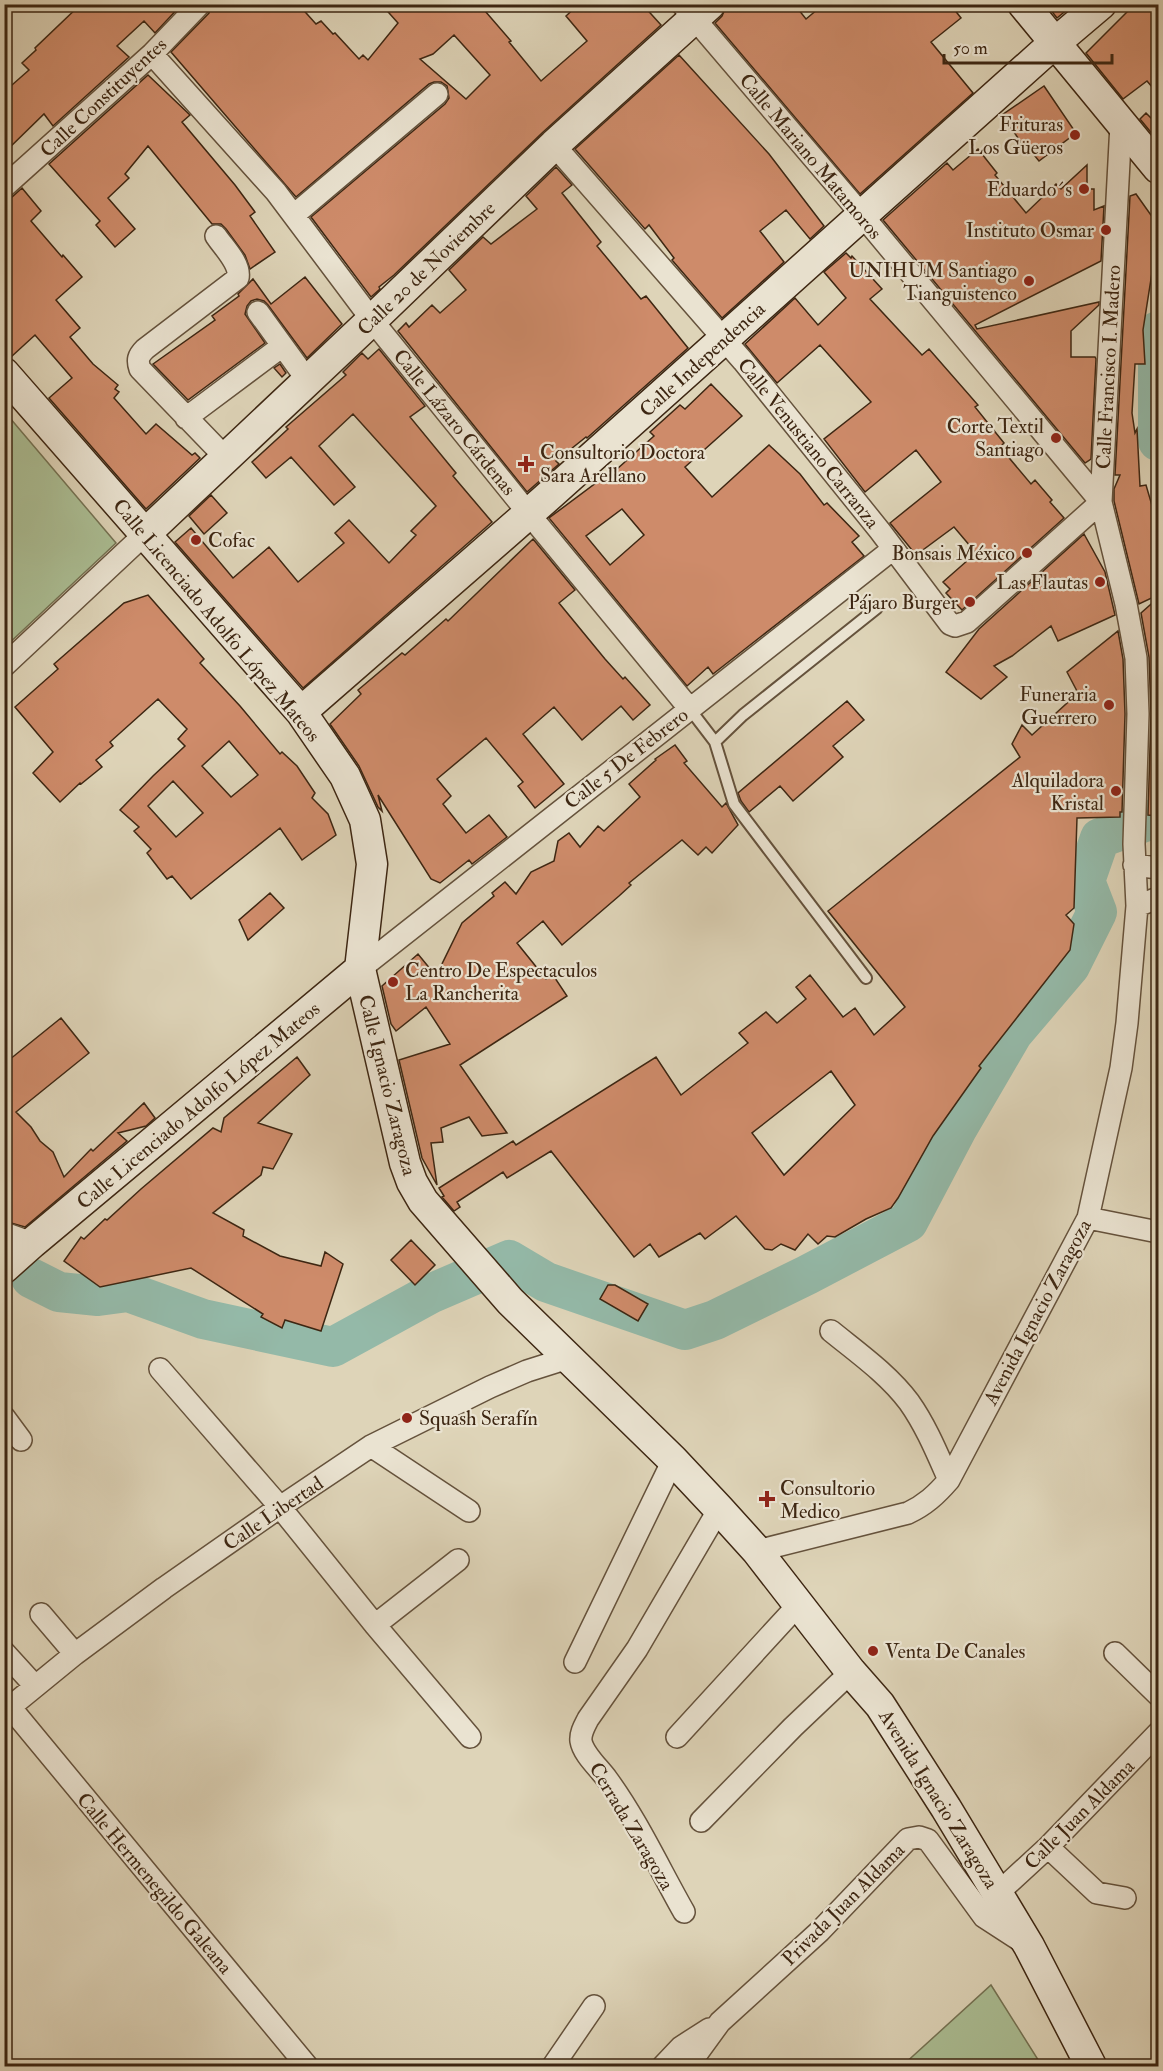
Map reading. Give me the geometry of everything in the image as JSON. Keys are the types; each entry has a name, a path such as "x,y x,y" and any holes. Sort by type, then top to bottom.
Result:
{"street":[{"name":"Calle Constituyentes","path":"4,187 152,54 200,4"},
{"path":"1023,4 1158,168"},
{"name":"Calle Independencia","path":"301,712 529,514 1101,4"},
{"name":"Calle 20 de Noviembre","path":"146,534 695,9"},
{"name":"Calle Mariano Matamoros","path":"695,9 862,215 1101,502"},
{"name":"Calle Lázaro Cárdenas","path":"152,54 294,214 372,320 689,708"},
{"path":"294,214 437,94"},
{"name":"Calle Francisco I. Madero","path":"1101,502 1121,124"},
{"name":"Calle Venustiano Carranza","path":"554,145 724,338 950,624 955,626 967,622 1101,502"},
{"path":"216,236 237,266 238,278 145,349 139,355 137,362 140,369 225,457"},
{"path":"258,312 281,347 308,381"},
{"path":"186,418 281,347"},
{"name":"Calle Licenciado Adolfo López Mateos","path":"4,373 301,712 345,776 365,820 372,864 360,969 4,1268"},
{"name":"Avenida Ignacio Zaragoza","path":"757,1551 908,1513 935,1497 949,1480 1088,1218 1121,1068 1137,906 1134,865 1138,714 1136,658 1126,604 1101,502"},
{"path":"4,666 146,534"},
{"name":"Calle 5 De Febrero","path":"360,969 893,549"},
{"path":"1134,865 1158,868"},
{"path":"1137,906 1158,898"},
{"name":"Calle Ignacio Zaragoza","path":"360,969 405,1163 412,1182 423,1201 510,1301 568,1358"},
{"path":"1088,1218 1158,1232"},
{"path":"4,1233 32,1243"},
{"path":"831,1331 882,1373 908,1401 929,1436 949,1480"},
{"name":"Avenida Ignacio Zaragoza","path":"568,1358 673,1460 757,1551 851,1672 880,1705 900,1733 1029,1946 1091,2067"},
{"name":"Calle Libertad","path":"7,1710 75,1654 280,1507 371,1446 508,1379 568,1358"},
{"path":"160,1369 280,1507 375,1625 470,1737"},
{"path":"4,1417 21,1440"},
{"path":"371,1446 470,1511"},
{"path":"575,1662 673,1460"},
{"name":"Cerrada Zaragoza","path":"684,1912 626,1809 581,1741 582,1730 588,1719 637,1649 719,1509"},
{"path":"375,1625 458,1560"},
{"path":"677,1737 799,1604"},
{"path":"42,1614 75,1654"},
{"path":"4,1652 35,1686"},
{"path":"1115,1653 1158,1695"},
{"path":"701,1821 793,1727 851,1672"},
{"name":"Calle Hermenegildo Galeana","path":"7,1710 304,2063"},
{"name":"Calle Juan Aldama","path":"998,1893 1048,1847 1158,1732"},
{"name":"Privada Juan Aldama","path":"688,2067 720,2022 820,1931 908,1839 919,1837 928,1840 984,1917 1029,1946"},
{"path":"1048,1847 1097,1893 1125,1898"},
{"path":"553,2067 594,2006"},
{"path":"663,2067 681,2047 720,2022"}],"lane":[{"path":"715,742 743,715 877,608"},
{"path":"689,708 715,742 734,804 866,978"}],"green space":[{"path":"4,411 116,543 5,647 4,647"},
{"path":"991,1985 1042,2066 902,2066"}],"building":[{"path":"81,4 182,4 155,33 144,21 117,46 129,57 53,126 44,114 4,153 4,92 29,70 22,63 36,50 35,48"},
{"path":"212,4 298,4 316,24 321,21 333,34 335,33 359,59 363,55 368,60 398,23 381,4 479,4 541,81 587,41 566,16 579,4 642,4 661,25 542,133 371,297 311,217 445,104 449,98 447,86 441,82 429,84 296,197 171,52 209,13","holes":["454,35 490,75 466,99 420,59 433,54"]},
{"path":"727,4 794,4 806,19 824,4 950,4 961,18 931,42 973,93 860,194 715,23 722,16"},
{"path":"1046,4 1074,4 1057,18"},
{"path":"1135,4 1158,4 1158,94 1147,81 1123,99 1086,53"},
{"path":"679,55 769,154 824,226 810,239 786,210 760,231 784,262 722,318 672,260 674,258 649,225 645,229 575,149"},
{"path":"148,75 190,115 182,122 255,212 250,216 275,252 250,269 245,255 226,229 221,224 212,224 148,146 125,174 129,178 108,198 135,229 115,247 96,225 100,221 49,164"},
{"path":"1044,86 1076,133 1039,161 1025,144 1023,145 1002,115"},
{"path":"1146,113 1158,125 1158,141 1140,119"},
{"path":"978,149 997,173 995,175 1026,213 1056,184 1061,189 1087,165 1087,189 1094,189 1094,210 1104,206 1101,261 975,325 977,329 1099,302 1099,305 1071,331 1071,357 1095,357 1096,359 1091,459 1085,463 883,220 947,163 953,170"},
{"path":"556,167 572,185 562,193 601,242 597,246 641,299 646,296 688,348 587,438 556,461 559,464 527,492 398,331 406,323 409,327 432,305 440,313 466,290 449,270 483,237 491,244 537,209 526,196"},
{"path":"22,188 41,211 31,221 82,277 56,300 80,328 70,337 93,364 118,385 115,389 119,392 114,398 146,434 156,424 192,455 195,453 200,458 146,509 49,398 72,378 35,335 11,357 4,356 4,199 12,197"},
{"path":"1136,194 1158,225 1158,261 1154,260 1143,330 1145,364 1135,364 1132,413 1135,433 1137,429 1140,486 1146,485 1158,526 1158,595 1139,604 1114,501 1114,489 1120,475 1115,475 1130,196"},
{"path":"846,253 851,258 852,256 882,289 870,299 922,355 929,349 978,405 975,407 1004,443 1000,447 1031,484 1035,480 1064,518 962,610 946,593 950,589 943,582 976,553 954,527 916,555 890,523 941,482 916,450 865,492 824,439 871,402 820,345 777,383 745,344 795,298 818,325 846,298 824,272"},
{"path":"305,277 342,324 307,358 268,305 257,299 251,301 247,306 245,314 265,343 188,400 153,364 215,320 212,316 239,296 238,294 253,279 271,304"},
{"path":"379,349 425,406 410,417 456,473 453,476 492,522 303,688 175,542 191,528 233,578 269,547 298,582 344,543 335,533 349,520 389,563 416,535 411,531 436,506 353,414 319,446 355,487 334,505 291,457 266,478 252,462 288,429 286,427 346,375 343,372 362,353 368,359"},
{"path":"280,364 286,373 282,377 274,368"},
{"path":"711,384 742,416 685,467 712,497 769,445 800,474 824,505 827,503 859,536 852,542 864,556 713,674 708,667 687,686 549,518 617,469 654,436 650,432 680,405 685,409","holes":["622,509 644,535 610,565 586,536"]},
{"path":"211,495 227,513 204,534 189,516"},
{"path":"1084,534 1105,572 1115,615 1058,641 1051,626 1012,656 994,666 1007,677 981,699 946,672 979,629"},
{"path":"533,539 575,590 559,603 605,659 650,705 633,720 621,706 582,740 554,707 523,734 564,784 535,808 518,786 523,782 486,738 437,779 451,796 443,804 466,833 489,815 507,837 472,864 469,860 440,883 431,879 378,795 382,811 378,807 359,766 330,724 361,694 358,690 402,653 405,655 446,619 448,621"},
{"path":"148,595 204,659 200,663 280,754 282,752 297,766 315,793 312,798 328,814 336,835 302,860 280,828 191,899 172,876 167,879 147,853 151,849 134,831 139,827 120,810 185,746 178,739 187,729 158,699 110,742 113,746 96,760 102,767 60,802 33,773 53,752 15,707 58,669 54,664 124,603","holes":["229,741 258,775 231,797 202,766","173,781 203,813 176,837 148,806"]},
{"path":"1158,598 1158,816 1148,815 1151,714 1149,657 1141,613"},
{"path":"1118,631 1123,659 1125,714 1122,812 1120,812 1120,817 1077,818 1074,908 1066,915 1074,924 1070,950 979,1066 981,1068 933,1136 891,1208 835,1237 827,1236 818,1244 808,1234 795,1250 781,1244 772,1250 765,1249 736,1216 705,1239 700,1233 659,1257 650,1244 634,1257 551,1151 507,1178 503,1172 457,1202 460,1207 454,1211 442,1197 444,1196 439,1188 513,1141 516,1145 656,1057 681,1095 748,1043 739,1033 766,1012 777,1023 806,999 796,987 810,975 843,1017 855,1008 874,1035 905,1007 828,911 1020,757 1012,744 1022,725 1032,735 1078,693 1067,672","holes":["831,1071 855,1105 784,1175 752,1133"]},
{"path":"847,701 864,720 833,746 843,757 793,801 780,786 749,812 738,793"},
{"path":"675,745 687,761 684,763 722,807 726,803 738,825 712,853 706,847 698,855 682,840 629,883 631,885 562,945 543,921 517,943 546,979 553,975 567,996 460,1065 507,1133 482,1136 469,1117 441,1128 443,1142 431,1143 437,1185 422,1158 399,1060 450,1044 426,1007 396,1031 391,1024 382,986 418,954 436,976 462,923 494,896 492,893 505,882 516,894 531,872 554,861 558,841 569,833 580,847 598,826 604,831 640,797 629,784 655,759"},
{"path":"270,893 284,908 248,940 239,920"},
{"path":"61,1018 89,1053 16,1112 31,1127 40,1141 53,1152 64,1177 91,1149 93,1151 144,1103 155,1118 146,1126 118,1133 127,1141 25,1227 4,1221 4,1064"},
{"path":"297,1057 310,1075 258,1123 292,1134 273,1169 263,1167 261,1175 213,1213 244,1230 243,1236 280,1256 321,1266 325,1252 343,1264 321,1331 285,1320 282,1328 261,1317 263,1314 191,1268 100,1287 64,1261 81,1237 84,1239 213,1128 221,1132 224,1118"},
{"path":"411,1240 435,1265 415,1285 391,1260"},
{"path":"608,1285 615,1285 648,1304 638,1321 600,1299"}],"waterway":[{"path":"1158,331 1158,441"},
{"path":"31,1278 59,1292 98,1296 128,1292 203,1319 333,1347 430,1294 509,1260 546,1282 685,1330 715,1320 908,1222 957,1129 1013,1033 1070,966 1097,912 1085,881 1100,838 1153,819 1158,820"}],"place":[{"name":"Frituras Los Güeros","path":"1075,135"},
{"name":"Eduardo´s","path":"1084,189"},
{"name":"Instituto Osmar","path":"1106,230"},
{"name":"UNIHUM Santiago Tianguistenco","path":"1029,281"},
{"name":"Corte Textil Santiago","path":"1056,438"},
{"name":"Consultorio Doctora Sara Arellano","path":"526,464"},
{"name":"Cofac","path":"196,540"},
{"name":"Bonsais México","path":"1027,553"},
{"name":"Las Flautas","path":"1100,582"},
{"name":"Pájaro Burger","path":"970,602"},
{"name":"Funeraria Guerrero","path":"1109,705"},
{"name":"Alquiladora Kristal","path":"1116,791"},
{"name":"Centro De Espectaculos La Rancherita","path":"393,982"},
{"name":"Squash Serafín","path":"407,1418"},
{"name":"Consultorio Medico","path":"767,1499"},
{"name":"Venta De Canales","path":"873,1651"}]}
